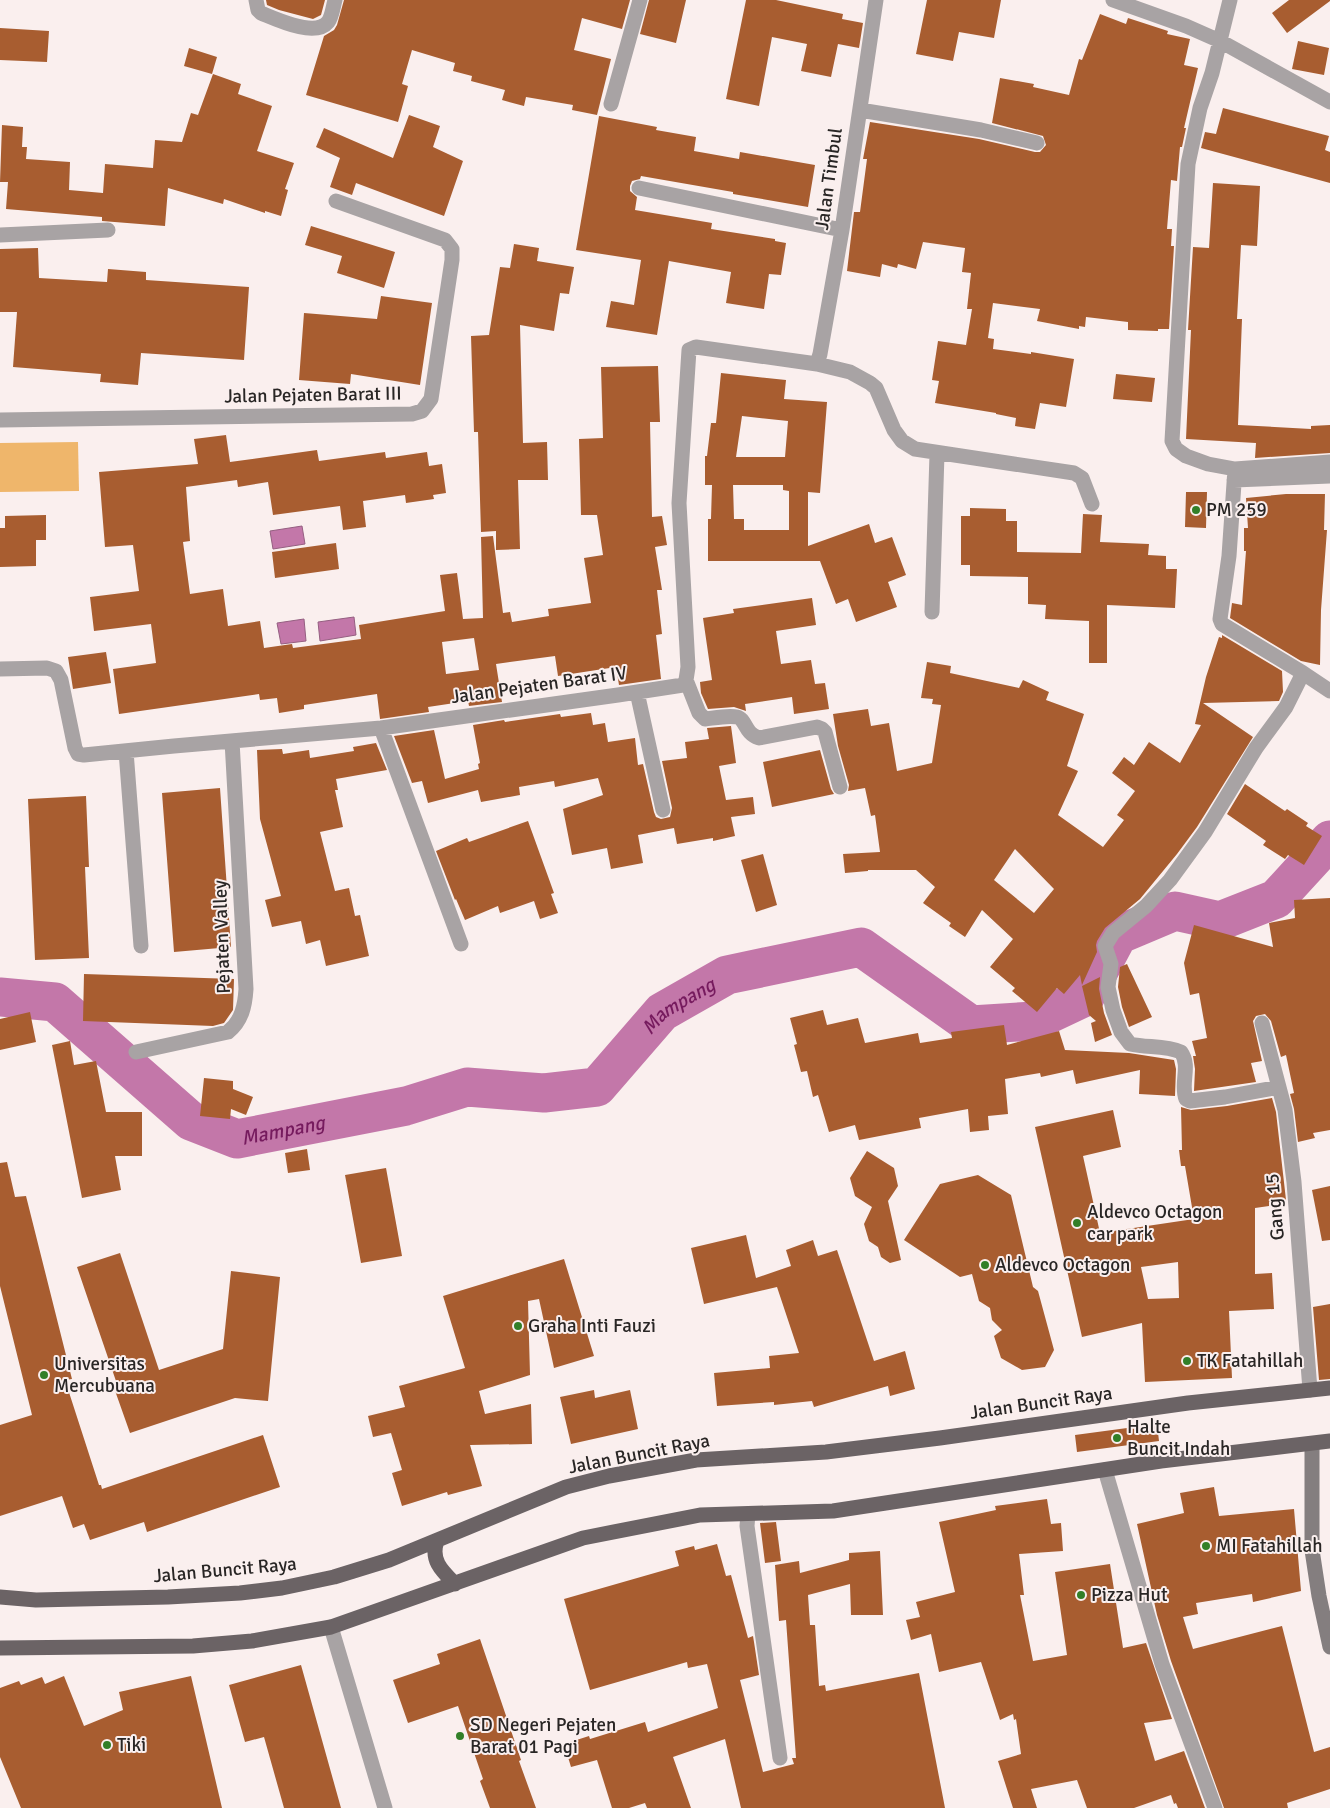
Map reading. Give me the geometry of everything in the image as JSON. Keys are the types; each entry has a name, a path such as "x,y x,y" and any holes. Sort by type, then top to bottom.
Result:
{"main road":[{"name":"Jalan Buncit Raya","path":"0,1597 36,1600 168,1597 240,1593 282,1588 334,1577 389,1560 566,1487 608,1476 696,1460 826,1452 940,1438 1127,1411 1330,1388"},
{"path":"0,1648 193,1646 252,1641 331,1627 583,1538 700,1515 833,1511 1104,1470 1330,1442"},
{"path":"437,1541 434,1548 435,1560 442,1571 455,1584"}],"street":[{"path":"256,0 258,10 261,13 310,29 319,28 329,21 334,0"},
{"path":"611,104 640,0"},
{"name":"Jalan Timbul","path":"817,364 842,230 876,0"},
{"path":"1113,0 1186,26 1220,41 1330,102"},
{"path":"1230,0 1212,73 1200,108 1188,164 1172,441 1176,449 1186,456 1235,475 1330,476"},
{"path":"860,110 981,130 1036,143"},
{"path":"639,188 842,230"},
{"name":"Jalan Pejaten Barat III","path":"0,420 412,414 422,410 431,399 452,260 452,249 445,240 336,201"},
{"path":"0,235 108,230"},
{"path":"840,787 825,732 822,729 817,727 759,738 747,732 743,721 737,717 705,719 699,713 686,680 688,667 679,502 689,350 696,347 817,364 850,372 870,382 881,397 894,430 902,441 915,450 1074,474 1082,478 1092,504"},
{"path":"932,612 937,454"},
{"path":"1235,475 1330,462"},
{"path":"1235,475 1230,556 1220,618 1222,624 1330,691"},
{"name":"Jalan Pejaten Barat IV","path":"0,669 47,668 56,671 60,680 75,748 78,754 84,755 381,728 679,686 683,685 686,680"},
{"path":"1279,1087 1225,1098 1190,1101 1186,1099 1184,1093 1185,1060 1181,1052 1167,1048 1142,1047 1130,1044 1124,1038 1108,987 1111,962 1105,946 1113,933 1146,906 1170,880 1226,800 1256,748 1286,707 1303,673"},
{"path":"636,692 663,810"},
{"path":"381,728 461,944"},
{"name":"Pejaten Valley","path":"136,1052 228,1032 234,1027 244,1009 246,989 232,741"},
{"path":"126,751 142,946"},
{"name":"Gang 15","path":"1262,1023 1285,1110 1294,1182 1310,1390"},
{"path":"1312,1444 1312,1550 1319,1596 1330,1647"},
{"path":"1104,1470 1162,1664 1216,1808"},
{"path":"748,1514 747,1526 780,1758"},
{"path":"331,1627 385,1808"}],"shaded area":[{"path":"78,442 79,491 0,492 0,443"},
{"path":"302,526 305,544 273,549 270,531"},
{"path":"354,617 356,635 320,641 318,622"},
{"path":"304,619 306,641 281,644 277,623"}],"building":[{"path":"266,0 325,0 321,15 313,19 279,10 267,5"},
{"path":"344,0 630,0 622,29 582,18 574,50 611,59 597,115 572,110 573,105 526,97 524,106 502,100 505,90 471,81 472,76 453,71 455,63 412,50 402,84 408,86 398,122 306,95 324,36 334,30 337,25"},
{"path":"649,0 686,0 676,43 640,34"},
{"path":"746,0 776,0 843,14 842,19 863,23 859,48 838,44 831,77 801,71 807,44 772,37 759,106 726,99"},
{"path":"927,0 1001,0 994,38 959,32 953,61 916,54"},
{"path":"1289,0 1330,1 1287,33 1272,13"},
{"path":"1100,14 1126,24 1128,18 1168,31 1167,34 1190,39 1184,65 1198,68 1184,128 1186,128 1182,147 1180,147 1177,181 1171,180 1167,229 1172,229 1171,246 1174,246 1169,329 1158,329 1158,331 1128,330 1128,322 1086,317 1085,327 1079,326 1079,329 1037,321 1040,309 993,303 988,338 994,339 993,349 1031,354 1031,352 1074,359 1066,407 1040,403 1035,429 1015,426 1016,418 935,403 939,381 932,380 938,341 966,345 972,309 967,309 971,273 962,272 965,248 923,242 916,269 898,264 897,268 882,264 880,277 847,271 854,212 860,212 867,159 863,159 870,122 979,139 1040,152 1046,145 1043,136 992,123 1000,78 1034,84 1033,87 1069,95 1079,59 1082,60"},
{"path":"0,28 49,31 47,62 0,60"},
{"path":"1298,41 1329,48 1324,75 1292,69"},
{"path":"189,48 217,57 212,74 184,66"},
{"path":"213,74 241,84 238,94 272,106 257,151 294,163 285,189 288,190 281,216 265,211 265,213 224,199 223,204 168,188 165,226 102,221 102,217 6,209 8,182 0,182 2,125 23,127 22,147 27,147 26,159 70,162 69,190 103,193 105,164 153,168 155,140 182,142 191,113 198,115"},
{"path":"1223,108 1329,136 1325,150 1330,152 1330,183 1201,148 1205,132 1216,134"},
{"path":"409,115 440,126 433,147 463,161 444,216 356,183 352,195 330,187 340,158 316,147 324,128 393,158"},
{"path":"599,116 657,127 656,130 696,137 694,151 739,159 740,152 815,165 808,207 641,176 640,179 632,181 630,186 630,191 637,197 635,210 712,223 711,229 775,239 775,241 786,243 781,275 769,274 764,309 726,303 731,272 669,261 657,335 606,327 611,301 634,305 641,260 576,250"},
{"path":"1213,183 1260,186 1257,246 1241,245 1237,319 1242,319 1238,425 1311,429 1311,426 1330,425 1330,453 1255,458 1256,443 1186,439 1191,330 1188,330 1193,247 1209,248"},
{"path":"311,226 395,252 384,288 337,273 342,256 305,245"},
{"path":"514,244 539,248 537,261 574,267 569,294 560,293 554,331 520,325 523,443 547,442 548,480 518,480 520,549 496,550 496,531 481,532 478,432 474,432 471,336 489,335 500,267 510,268"},
{"path":"38,248 39,278 107,282 108,269 146,272 146,280 249,287 244,360 141,353 138,385 100,382 101,374 13,367 17,312 0,312 0,249"},
{"path":"381,296 432,303 420,385 351,374 350,384 299,380 304,313 377,319"},
{"path":"658,366 660,422 650,422 652,517 662,516 667,545 655,547 662,590 657,590 662,634 656,635 661,679 619,685 616,667 558,676 555,656 496,664 502,702 469,706 468,701 428,707 429,712 380,719 377,694 304,705 304,709 279,713 277,698 260,700 259,694 119,714 113,669 156,663 151,624 94,631 90,597 139,591 133,545 105,547 99,472 198,464 194,439 226,435 230,462 317,450 319,461 385,452 386,458 427,452 429,466 442,464 446,493 433,495 434,499 406,503 405,495 363,501 366,527 343,530 340,506 273,515 268,482 238,487 237,480 186,487 190,541 183,542 190,594 223,589 228,626 260,621 264,648 292,644 293,648 361,639 359,625 445,611 440,575 457,573 463,619 483,618 481,537 493,536 503,613 510,612 512,622 549,616 548,609 591,603 584,558 603,555 597,515 581,515 579,439 603,438 601,367","holes":["474,638 479,670 446,674 442,642"]},
{"path":"721,373 786,380 784,399 827,402 820,493 808,492 808,546 869,524 875,543 892,537 906,575 888,582 897,607 856,622 848,599 836,604 820,561 708,561 708,519 711,519 712,485 705,485 705,456 707,456 711,423 716,423","holes":["742,416 788,421 785,457 736,457","733,485 783,485 783,490 789,491 789,530 744,530 744,519 734,519"]},
{"path":"1116,374 1155,378 1152,402 1113,399"},
{"name":"PM 259","path":"1186,492 1207,492 1206,528 1185,527"},
{"path":"1286,494 1325,494 1324,530 1327,530 1321,610 1320,665 1301,661 1230,618 1232,603 1242,605 1246,551 1244,551 1244,528 1248,528 1246,498"},
{"path":"970,508 1006,509 1006,521 1017,521 1017,552 1081,553 1083,514 1102,515 1100,542 1149,544 1148,555 1166,556 1166,569 1177,569 1175,608 1107,605 1107,663 1089,663 1089,621 1045,619 1046,605 1028,604 1028,577 970,576 970,565 961,565 961,516 970,516"},
{"path":"46,515 46,540 36,540 36,566 0,567 0,528 5,528 5,516"},
{"path":"336,543 339,569 275,578 272,552"},
{"path":"812,598 816,625 776,631 781,664 811,660 815,684 825,683 829,709 794,714 792,697 745,704 746,711 734,707 708,709 701,693 700,682 712,680 703,618 734,613 733,609"},
{"path":"1222,635 1282,671 1283,692 1279,701 1203,703 1253,737 1197,827 1177,854 1140,899 1105,928 1097,941 1097,952 1082,985 1080,975 1064,994 1057,988 1037,1012 1012,991 1015,988 990,967 1013,939 982,910 965,937 949,926 951,923 923,903 935,887 916,870 868,870 845,873 843,854 880,852 875,815 871,816 865,788 848,791 849,785 838,746 833,714 868,709 871,726 889,723 897,771 932,763 941,705 932,704 933,699 921,698 927,662 951,666 950,673 1019,688 1023,680 1049,692 1046,700 1084,714 1067,766 1078,771 1058,815 1103,847 1124,820 1117,815 1135,791 1112,773 1124,757 1134,765 1149,742 1180,763 1201,725 1195,724 1206,677 1219,637 1222,638","holes":["1015,849 1054,889 1034,913 994,880"]},
{"path":"106,652 111,683 73,689 68,657"},
{"path":"591,713 593,725 605,723 608,742 635,738 638,765 643,764 654,812 656,817 661,819 670,817 672,808 662,761 687,758 685,742 709,739 707,728 731,726 736,763 719,766 726,800 753,797 755,814 731,817 735,836 713,841 713,838 677,844 674,828 638,835 643,863 611,869 607,848 572,855 563,809 603,795 598,778 555,787 554,781 519,787 520,795 481,802 478,790 428,803 422,781 412,783 394,736 434,730 445,779 479,769 478,764 480,763 473,725 560,714 561,717"},
{"path":"376,743 387,770 336,779 338,790 335,790 343,827 320,832 335,891 349,888 355,916 360,915 369,956 326,966 320,940 306,944 301,921 272,927 265,900 281,896 260,819 257,750 282,749 283,754 309,750 310,758 354,751 353,747"},
{"path":"820,750 834,794 772,807 763,762"},
{"path":"1245,784 1285,811 1287,809 1308,823 1306,826 1322,836 1304,865 1288,855 1285,859 1263,845 1266,841 1227,814"},
{"path":"220,788 231,947 174,952 162,793"},
{"path":"86,796 89,867 85,867 89,958 35,960 28,799"},
{"path":"528,821 554,893 551,894 558,913 540,919 534,901 500,913 498,906 465,920 436,851 467,838 469,842"},
{"path":"763,854 777,905 756,912 741,860"},
{"path":"1330,898 1330,1130 1313,1133 1315,1138 1298,1142 1290,1094 1294,1093 1286,1055 1281,1057 1271,1021 1265,1014 1256,1016 1253,1021 1262,1061 1251,1063 1256,1082 1194,1091 1195,1069 1193,1056 1196,1056 1192,1041 1207,1038 1199,993 1190,995 1184,963 1194,925 1273,947 1269,923 1295,918 1294,900"},
{"path":"1127,964 1152,1017 1129,1027 1118,987 1120,967"},
{"path":"84,974 234,979 233,1010 224,1023 213,1026 83,1021"},
{"path":"1100,977 1099,989 1104,1013 1112,1035 1095,1042 1091,1023 1096,1021 1089,1015 1082,986"},
{"path":"823,1010 827,1025 858,1018 865,1043 918,1033 920,1043 952,1038 951,1032 1004,1025 1007,1045 1059,1031 1065,1050 1129,1053 1174,1060 1176,1069 1175,1096 1139,1094 1140,1070 1076,1084 1073,1070 1041,1077 1040,1073 1005,1079 1008,1114 988,1116 989,1130 970,1132 968,1109 919,1118 921,1128 859,1140 855,1125 829,1132 818,1095 813,1097 807,1071 801,1072 794,1045 797,1044 790,1018"},
{"path":"30,1012 36,1042 0,1050 0,1019"},
{"path":"70,1041 74,1065 96,1061 106,1112 142,1112 142,1156 115,1156 121,1190 82,1198 52,1045"},
{"path":"204,1078 233,1081 233,1089 253,1097 246,1115 231,1109 230,1119 200,1116"},
{"path":"1272,1098 1276,1112 1286,1200 1269,1202 1269,1206 1255,1208 1255,1274 1272,1273 1274,1309 1229,1311 1232,1378 1145,1382 1142,1323 1082,1337 1035,1127 1113,1110 1121,1147 1083,1156 1100,1233 1194,1219 1185,1166 1181,1166 1179,1150 1182,1150 1181,1107 1191,1110","holes":["1178,1262 1179,1298 1148,1299 1141,1267"]},
{"path":"307,1149 310,1170 288,1173 285,1153"},
{"path":"867,1151 894,1168 898,1186 888,1201 901,1260 890,1263 881,1257 878,1247 869,1241 864,1224 872,1207 855,1196 850,1178"},
{"path":"7,1162 15,1197 26,1196 72,1379 65,1380 99,1485 101,1485 102,1489 263,1435 280,1487 147,1532 144,1522 90,1540 84,1524 73,1528 62,1496 0,1516 0,1425 32,1415 0,1286 0,1163"},
{"path":"386,1168 402,1256 361,1263 345,1175"},
{"name":"Aldevco Octagon","path":"978,1175 1011,1195 1033,1287 1038,1291 1054,1350 1045,1367 1022,1370 1001,1358 994,1336 1002,1330 992,1320 990,1308 979,1301 972,1274 960,1277 904,1240 940,1184"},
{"path":"1330,1186 1330,1240 1322,1241 1312,1190"},
{"path":"746,1235 756,1278 791,1266 786,1250 813,1240 818,1256 837,1250 874,1361 905,1351 915,1389 890,1396 888,1386 814,1407 812,1401 774,1405 774,1402 717,1406 714,1373 770,1368 769,1356 799,1353 777,1287 704,1304 691,1248"},
{"path":"120,1253 159,1370 223,1349 231,1271 280,1277 268,1401 235,1398 130,1433 113,1385 117,1384 77,1267"},
{"path":"564,1259 594,1356 554,1368 539,1299 528,1301 530,1375 479,1391 485,1414 531,1404 532,1444 470,1445 482,1486 448,1495 447,1492 402,1506 392,1473 402,1470 391,1433 373,1437 368,1416 405,1407 399,1386 465,1368 443,1296"},
{"path":"1330,1304 1330,1379 1319,1380 1313,1307"},
{"path":"594,1390 595,1398 630,1390 638,1429 571,1444 560,1397"},
{"name":"Halte Buncit Indah","path":"1157,1424 1159,1441 1077,1452 1075,1435"},
{"path":"1214,1487 1219,1516 1294,1509 1301,1591 1253,1602 1252,1594 1196,1603 1198,1614 1183,1617 1193,1649 1282,1626 1314,1752 1330,1747 1330,1789 1287,1803 1288,1808 1224,1808 1171,1661 1157,1615 1137,1524 1184,1513 1180,1493"},
{"path":"1047,1499 1051,1524 1061,1523 1063,1551 1019,1554 1024,1595 1020,1595 1033,1661 1067,1655 1055,1572 1110,1564 1123,1648 1146,1643 1172,1719 1144,1723 1155,1761 1184,1751 1205,1808 1178,1808 1176,1803 1174,1804 1171,1795 1134,1808 1087,1808 1077,1780 1031,1789 1037,1808 1013,1808 998,1761 1021,1754 1016,1719 1014,1720 1013,1714 1000,1720 981,1662 939,1672 931,1634 911,1640 906,1620 920,1617 916,1602 955,1592 939,1522 996,1510 995,1506"},
{"path":"776,1522 781,1561 765,1563 760,1523"},
{"path":"717,1544 726,1576 731,1575 748,1638 753,1636 759,1675 740,1680 763,1772 794,1764 792,1758 796,1758 786,1620 779,1621 775,1565 799,1561 800,1573 849,1560 849,1553 880,1551 883,1615 851,1615 850,1584 808,1595 810,1625 815,1625 819,1686 825,1685 826,1691 919,1673 945,1808 741,1808 725,1739 673,1757 691,1808 647,1808 645,1803 629,1808 612,1808 597,1760 571,1767 564,1744 589,1736 590,1739 645,1722 648,1732 718,1708 707,1664 688,1668 687,1662 590,1690 564,1599 679,1566 675,1551 694,1546 695,1550"},
{"path":"480,1639 536,1808 490,1808 480,1781 483,1779 458,1706 408,1723 393,1680 440,1664 437,1654"},
{"path":"301,1665 341,1808 284,1808 264,1737 245,1742 229,1685"},
{"path":"64,1676 84,1726 123,1710 119,1692 191,1676 222,1808 21,1808 0,1757 0,1688 19,1681 21,1685 42,1677 45,1684"}],"waterway":[{"name":"Mampang","path":"0,997 55,1002 191,1121 237,1139 406,1106 467,1087 544,1093 597,1087 662,1012 727,975 861,947 971,1025 1034,1021 1085,997 1118,935 1175,911 1220,921 1276,899 1330,840"}],"place":[{"name":"PM 259","path":"1196,510"},
{"name":"Aldevco Octagon car park","path":"1077,1223"},
{"name":"Aldevco Octagon","path":"985,1265"},
{"name":"Graha Inti Fauzi","path":"518,1326"},
{"name":"TK Fatahillah","path":"1187,1361"},
{"name":"Universitas Mercubuana","path":"44,1375"},
{"name":"Halte Buncit Indah","path":"1117,1438"},
{"name":"MI Fatahillah","path":"1206,1546"},
{"name":"Pizza Hut","path":"1081,1595"},
{"name":"SD Negeri Pejaten Barat 01 Pagi","path":"460,1736"},
{"name":"Tiki","path":"107,1745"}]}
